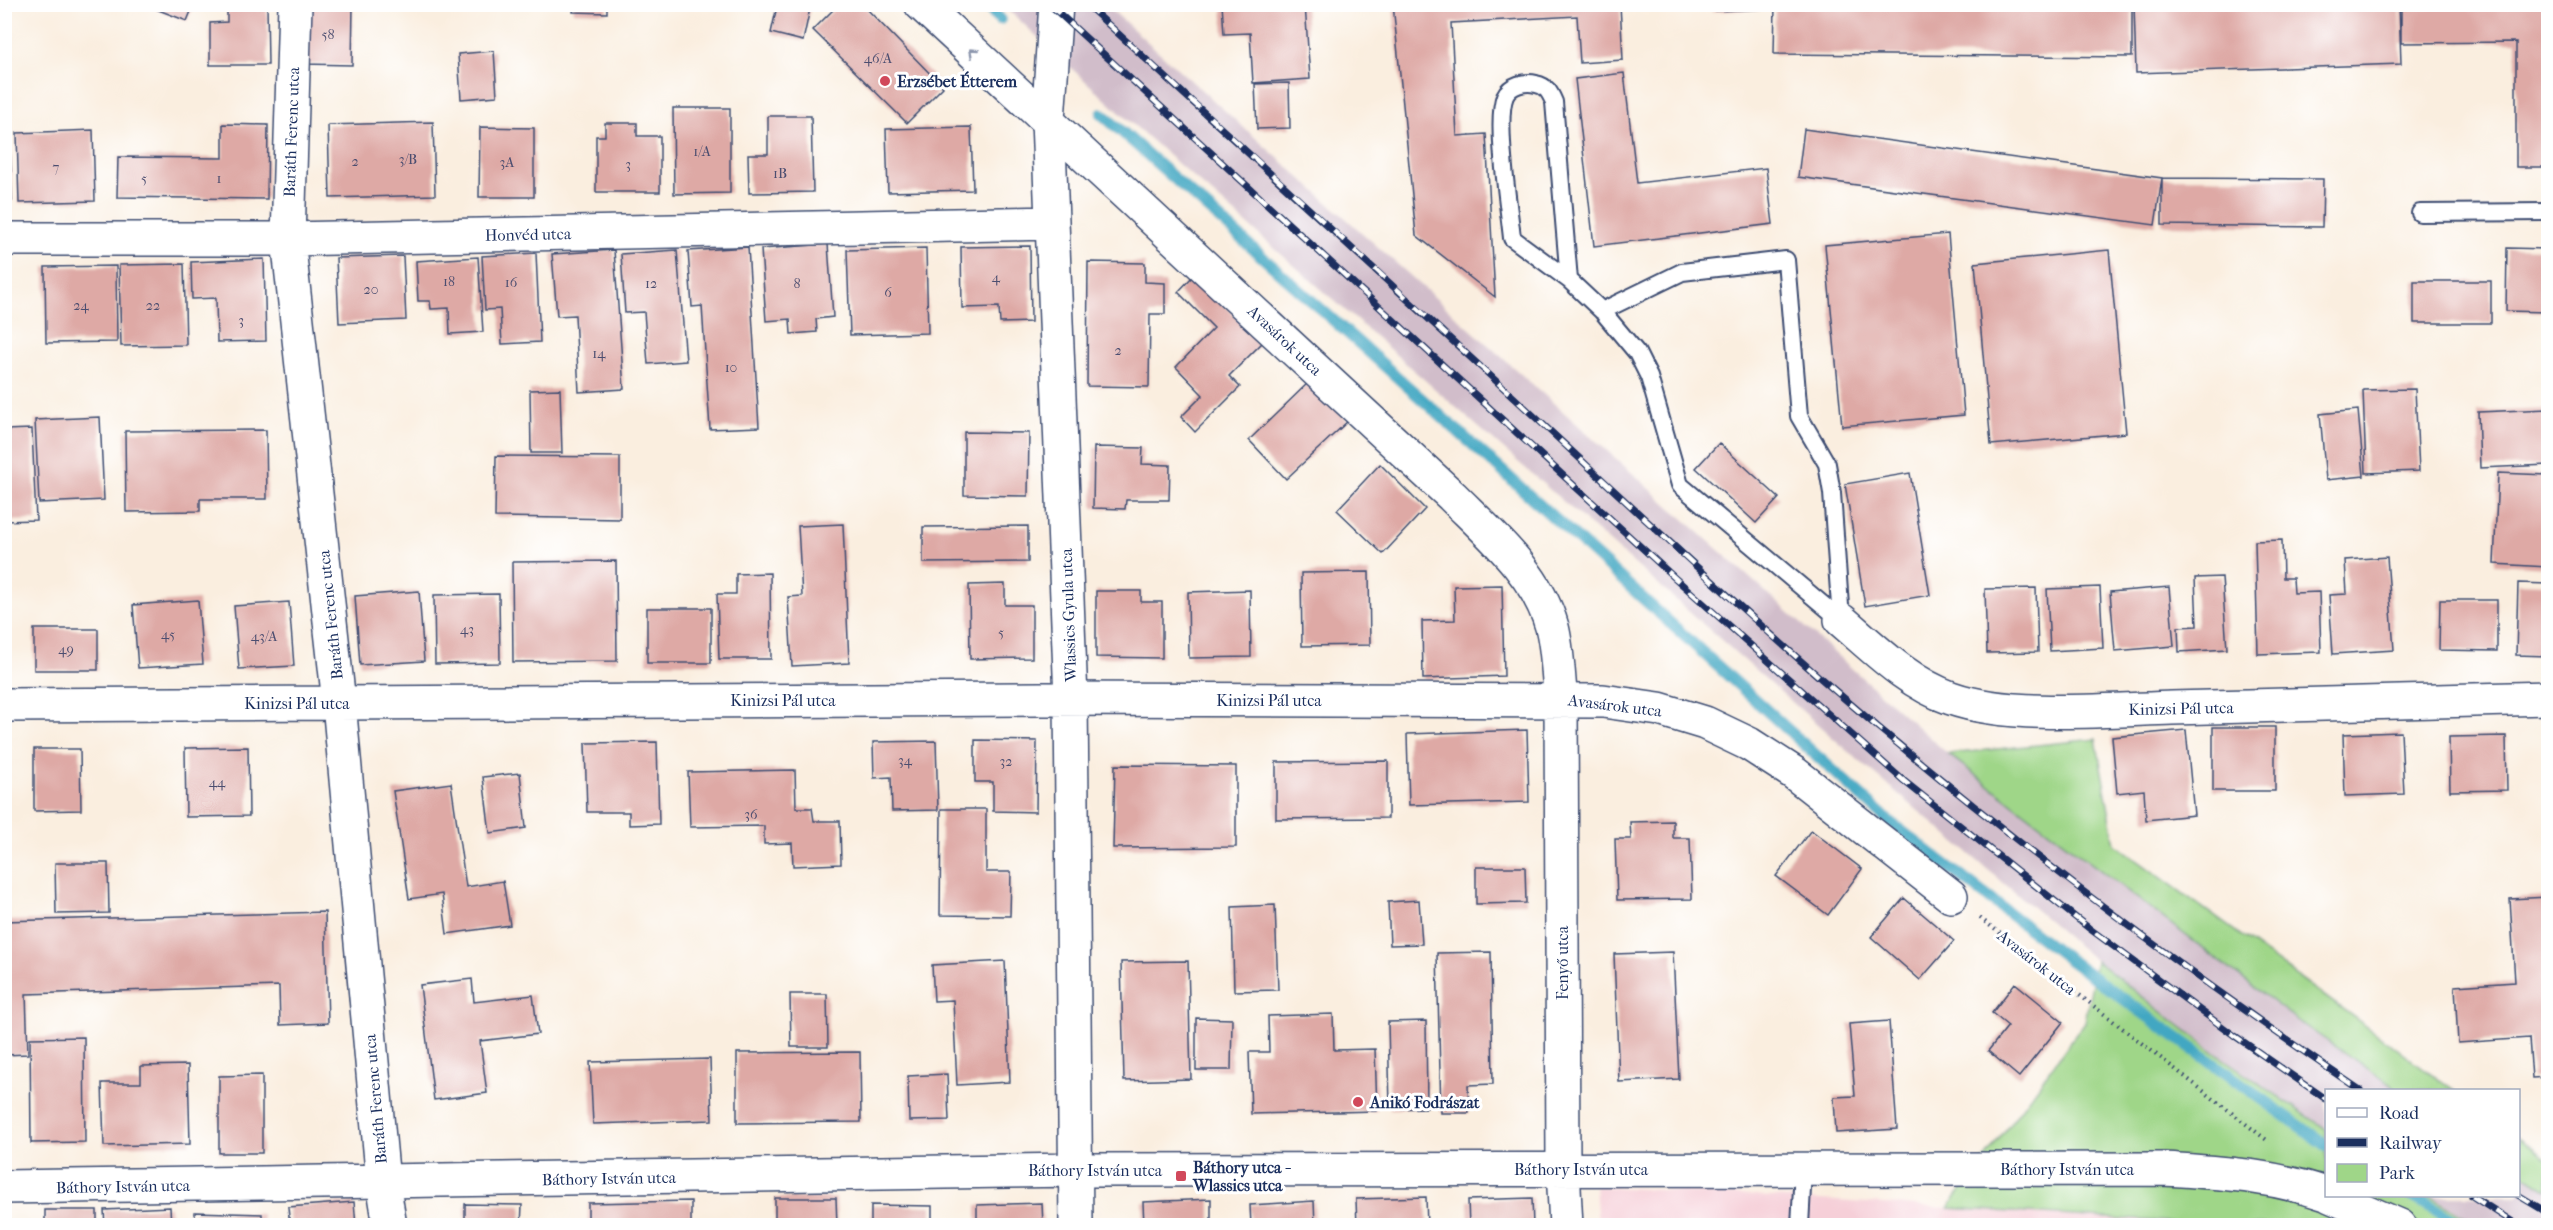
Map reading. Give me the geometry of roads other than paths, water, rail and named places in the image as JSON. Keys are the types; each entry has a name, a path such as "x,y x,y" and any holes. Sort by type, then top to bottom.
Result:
{"street":[{"name":"Baráth Ferenc utca","path":"295,4 288,239 339,703 383,1182 390,1226"},
{"name":"Avasárok utca","path":"921,4 1506,549 1539,597 1552,628 1561,701 1603,701 1659,709 1705,723 1749,744 1794,773 1951,896"},
{"name":"Wlassics Gyula utca","path":"1056,4 1048,120 1071,699 1076,1226"},
{"name":"Honvéd utca","path":"4,239 288,239 1052,223"},
{"name":"Kinizsi Pál utca","path":"1841,620 1903,672 1930,690 1953,699 1981,705 2065,711 2548,698"},
{"name":"Kinizsi Pál utca","path":"4,705 1071,699 1561,701"},
{"name":"Fenyő utca","path":"1561,701 1563,1168 1566,1226"},
{"name":"Báthory István utca","path":"4,1187 1075,1170 2165,1169 2231,1173 2289,1182 2325,1194"},
{"name":"Báthory István utca","path":"2333,1197 2400,1226"}],"lane":[{"path":"1569,280 1554,102 1549,90 1539,84 1527,82 1515,85 1505,94 1501,115 1512,238 1569,280 1602,310 1637,353 1649,377 1680,485 1841,620"},
{"path":"2420,213 2548,212"},
{"path":"1602,310 1682,272 1786,260 1799,416 1827,464 1832,494 1841,620"},
{"path":"1800,1226 1803,1169"}],"waterway":[{"path":"984,4 1000,19"},
{"path":"1102,114 1489,459 1891,823 2071,961 2325,1144"},
{"path":"2414,1197 2463,1226"}],"railway":[{"path":"1049,4 1676,579 1904,781 2090,929 2235,1036 2325,1098"},
{"path":"1086,4 1705,575 1889,737 2087,894 2222,994 2359,1089"},
{"path":"2520,1196 2548,1213"},
{"path":"2474,1197 2519,1226"}],"place":[{"name":"Erzsébet Étterem","path":"885,81"},
{"name":"Anikó Fodrászat","path":"1358,1102"},
{"name":"Báthory utca - Wlassics utca","path":"1181,1176"}]}
